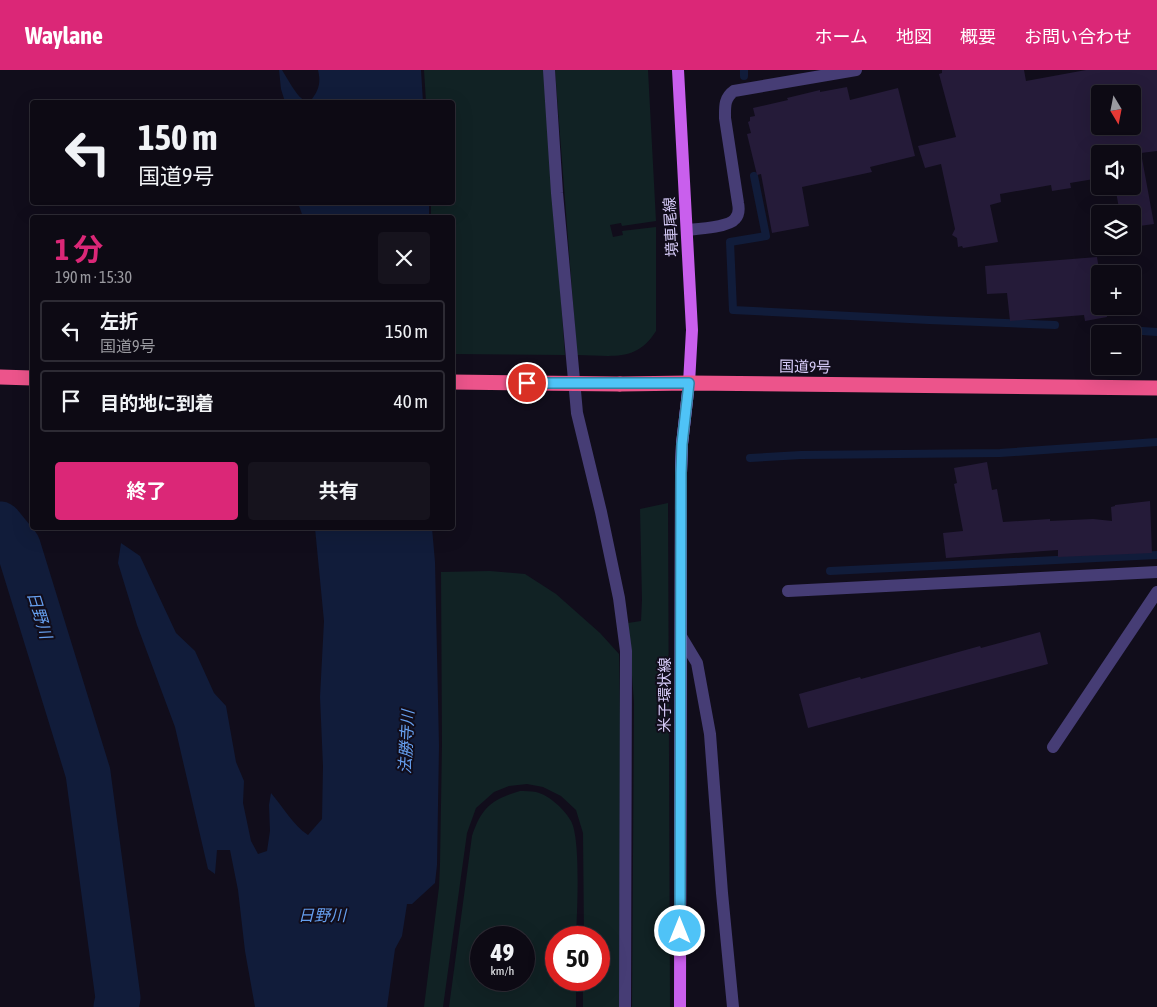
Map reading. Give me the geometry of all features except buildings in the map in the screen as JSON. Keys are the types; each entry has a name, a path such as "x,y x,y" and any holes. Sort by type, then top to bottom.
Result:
{"highway":[{"path":"0,377 30,378"},
{"name":"国道9号","path":"455,382 1157,388"}],"main road":[{"name":"境車尾線","path":"678,70 692,330 689,383"},
{"name":"米子環状線","path":"680,1007 682,444 689,383"}],"street":[{"path":"549,70 557,193 577,414 619,598 626,651 625,1007"},
{"path":"687,230 730,224 736,219 738,214 725,118 725,106 729,95 734,91 856,70"},
{"path":"788,591 1157,572"},
{"path":"1053,747 1157,592"},
{"path":"682,638 698,663 710,734 733,1007"}],"shaded area":[{"path":"424,70 544,70 565,355 455,354 455,215 431,215 431,205 455,205 455,100 426,100"},
{"path":"555,70 648,70 656,221 622,226 621,223 610,225 613,237 623,235 622,231 656,227 656,331 648,341 631,353 612,356 577,355"},
{"path":"668,503 670,1007 632,1007 634,702 628,623 641,621 640,509"},
{"path":"490,571 525,574 556,594 600,633 619,654 621,774 620,1007 583,1007 583,991 610,991 610,926 584,926 583,833 576,810 561,796 543,787 527,784 509,786 494,792 476,808 467,833 443,1007 424,1007 439,887 440,864 442,745 441,572"},
{"path":"520,791 536,792 546,796 556,804 571,821 576,843 578,877 576,926 545,926 545,991 576,991 576,1007 449,1007 472,836 484,811 502,798"}],"water":[{"path":"279,70 282,70 298,95 304,100 284,100"},
{"path":"318,70 421,70 423,100 306,100 312,99 318,89"},
{"path":"299,205 429,205 429,215 302,215"},
{"name":"日野川","path":"315,530 432,530 435,562 439,746 435,883 412,904 407,904 402,936 395,949 387,1007 255,1007 245,951 238,890 230,850 217,850 215,874 208,869 175,727 137,625 118,563 121,543 140,556 176,633 195,651 214,693 226,706 236,762 244,781 243,803 251,841 258,854 267,851 270,831 269,805 271,793 293,821 308,835 322,819 323,766 320,697 324,621"}],"waterway":[{"path":"744,70 744,76"},
{"path":"754,176 766,236 730,242 733,310 1055,325"},
{"path":"1141,331 1157,332"},
{"path":"750,458 801,455 1000,453 1157,442"},
{"name":"日野川","path":"0,524 18,546 88,773 118,998 116,1007"},
{"path":"830,571 1157,555"}],"route":[{"path":"527,383 689,383 682,444 681,473 680,931"}],"water label":[{"name":"法勝寺川","path":"406,742"}]}
